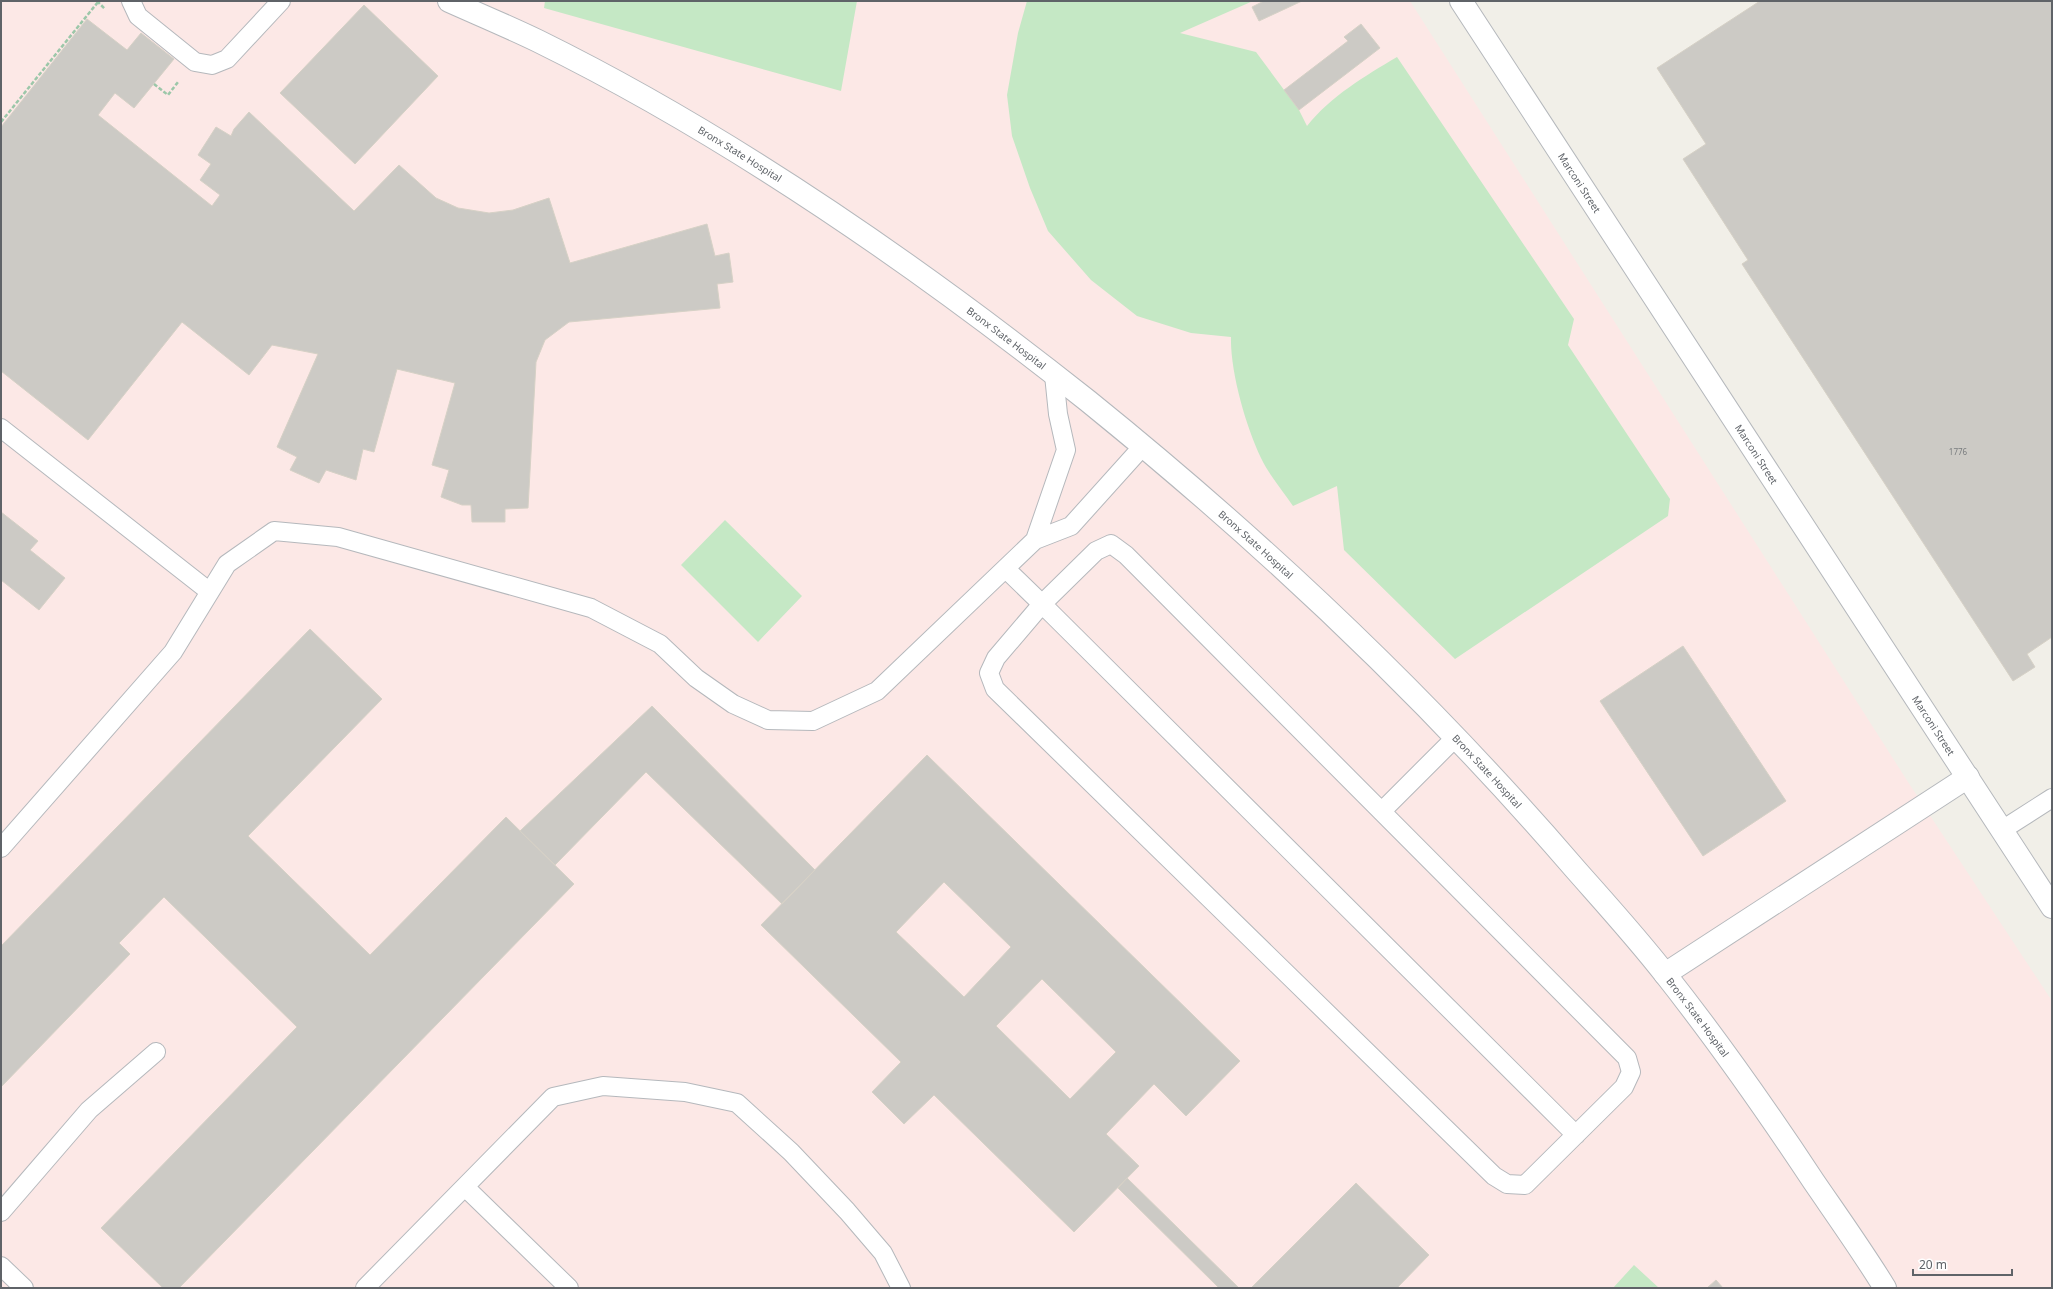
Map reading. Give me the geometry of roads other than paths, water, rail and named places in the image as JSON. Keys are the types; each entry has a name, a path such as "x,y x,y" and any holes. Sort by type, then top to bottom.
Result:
{"street":[{"name":"Bronx State Hospital","path":"449,1 537,40 640,94 728,146 871,239 1013,342 1142,446 1280,564 1456,737 1528,814 1665,974 1774,1122 1885,1288"},
{"name":"Marconi Street","path":"1461,1 2052,907"},
{"path":"1665,974 1968,777"}],"lane":[{"path":"131,1 138,16 195,62 212,65 227,59 281,1"},
{"path":"1036,540 1066,450 1058,414 1054,375"},
{"path":"1,428 210,592"},
{"path":"1,848 173,652 227,564 274,531 338,537 591,608 660,644 696,678 733,704 768,720 813,721 877,692 1036,540 1071,526 1142,446"},
{"path":"1111,544 1126,555 1627,1058 1631,1072 1624,1087 1525,1185 1507,1184 1494,1176 996,689 989,673 996,658 1042,604 1096,551 1111,544"},
{"path":"1006,569 1576,1135"},
{"path":"1382,811 1456,737"},
{"path":"2002,830 2052,798"},
{"path":"1,1212 89,1110 156,1052"},
{"path":"365,1288 553,1098 603,1086 685,1092 737,1103 791,1152 847,1211 883,1253 901,1288"},
{"path":"465,1187 569,1288"},
{"path":"1,1266 24,1288"}]}
